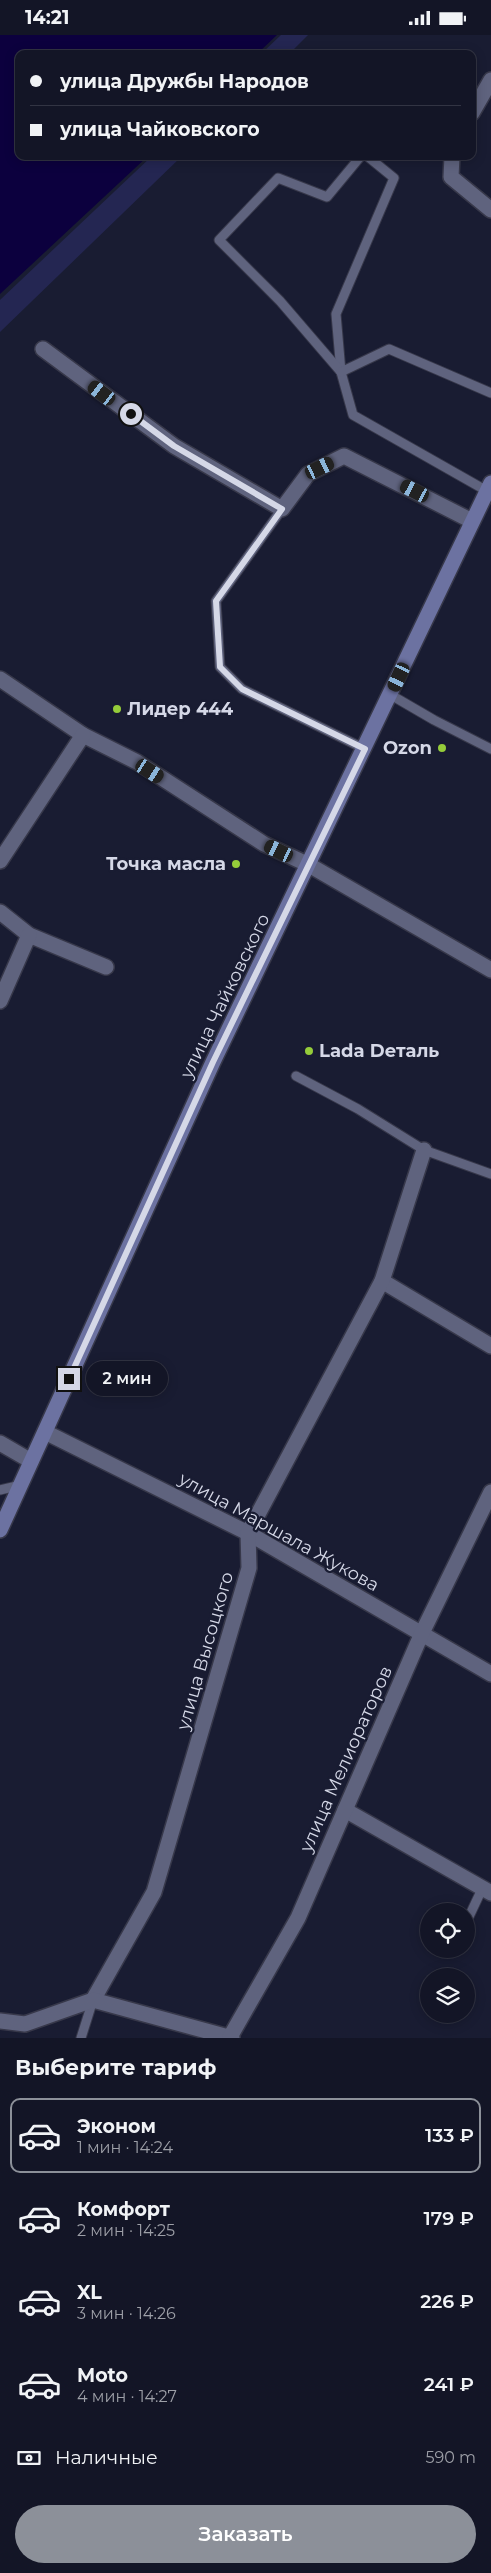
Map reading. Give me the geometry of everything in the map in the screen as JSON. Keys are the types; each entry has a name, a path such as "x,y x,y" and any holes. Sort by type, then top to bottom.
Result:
{"main road":[{"name":"улица Чайковского","path":"0,1530 213,1062 310,865 489,487"}],"street":[{"path":"476,106 491,80"},
{"path":"452,160 451,177 491,209"},
{"path":"43,349 174,446 282,509 308,474 344,456 472,521"},
{"path":"0,679 83,735 137,762 264,844 310,865 491,970"},
{"path":"0,861 83,735"},
{"path":"0,913 29,935 106,967"},
{"path":"0,1001 29,935"},
{"path":"248,1533 382,1281 424,1150"},
{"path":"382,1281 491,1346"},
{"name":"улица Маршала Жукова","path":"45,1431 248,1533 491,1674"},
{"path":"0,1443 31,1461"},
{"name":"улица Мелиораторов","path":"231,2038 298,1918 422,1633 491,1492"},
{"name":"улица Высоцкого","path":"93,2000 154,1891 250,1568 248,1533"},
{"path":"344,1810 487,1891"},
{"path":"0,2021 25,2024 93,2000 231,2038"}],"lane":[{"path":"341,372 280,301 219,240 278,178 327,197 357,160"},
{"path":"372,160 394,178 336,313 341,372 353,415 489,487"},
{"path":"341,372 389,349 491,393"},
{"path":"282,509 216,601 220,667 242,689 365,749"},
{"path":"391,695 434,720 491,749"},
{"path":"296,1076 358,1109 424,1150 491,1174"},
{"path":"0,1491 20,1485"},
{"path":"475,1909 487,1891"},
{"path":"81,2038 93,2000"}],"shaded area":[{"path":"0,35 277,35 261,50 15,50 15,160 144,160 0,294"},
{"path":"281,35 308,35 293,50 265,50"},
{"path":"148,160 178,160 0,332 0,300"}],"place":[{"name":"Лидер 444","path":"117,709"},
{"name":"Ozon","path":"442,748"},
{"name":"Точка масла","path":"236,864"},
{"name":"Lada Dеталь","path":"309,1051"}],"route":[{"path":"69,1379 213,1062 365,749 242,689 220,667 216,601 282,509 174,446 131,414"}]}
